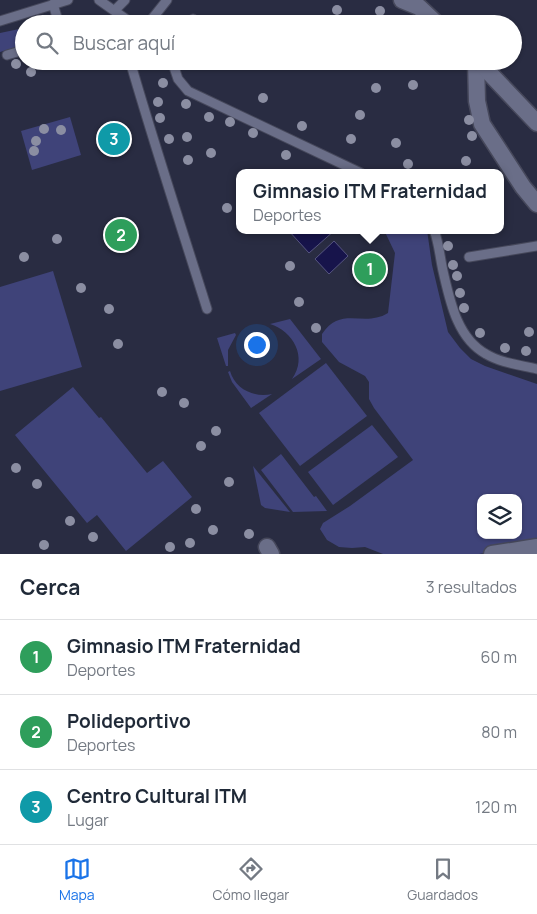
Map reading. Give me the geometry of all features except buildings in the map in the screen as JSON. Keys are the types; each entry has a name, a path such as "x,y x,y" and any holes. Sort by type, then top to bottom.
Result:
{"street":[{"path":"402,0 419,7 427,15"},
{"path":"477,70 477,101 482,124 523,187 537,204"},
{"path":"486,70 537,122"},
{"path":"492,554 537,547"}],"lane":[{"path":"19,15 68,0"},
{"path":"99,0 122,15"},
{"path":"116,10 125,0"},
{"path":"155,15 167,0"},
{"path":"53,4 56,15"},
{"path":"116,10 117,15"},
{"path":"0,21 15,16"},
{"path":"7,55 15,53"},
{"path":"133,70 207,309"},
{"path":"175,70 178,79 188,91 353,169"},
{"path":"435,234 447,289 465,335 486,354 500,360 537,369"},
{"path":"469,257 537,246"}],"shaded area":[{"path":"15,30 15,48 0,52 0,33"},
{"path":"70,117 81,155 32,170 21,131"},
{"path":"292,234 330,234 309,253"},
{"path":"386,234 428,234 432,265 448,332 471,359 485,366 537,384 537,545 479,554 383,554 365,547 339,547 327,540 320,529 323,523 350,506 413,460 374,408 369,399 369,382 365,376 339,362 322,342 322,334 329,325 337,321 379,317 388,313 395,253"},
{"path":"334,241 348,256 329,274 315,259"},
{"path":"53,271 82,367 0,391 0,287"},
{"path":"290,319 321,359 292,379 297,371 299,362 296,346 285,332 270,324"},
{"path":"235,333 236,335 228,350 228,366 226,366 217,338"},
{"path":"326,363 367,416 300,466 259,413"},
{"path":"230,371 236,383 246,391 259,395 272,394 251,408 232,382 228,372"},
{"path":"73,387 99,418 101,417 147,473 163,461 192,497 126,551 97,515 87,523 15,435"},
{"path":"372,425 398,457 333,505 308,472"},
{"path":"281,454 327,511 293,512 261,470"},
{"path":"253,466 290,512 265,508 261,505"}],"place":[{"name":"Centro Cultural ITM","path":"114,139"},
{"name":"Polideportivo","path":"121,235"},
{"name":"Gimnasio ITM Fraternidad","path":"370,269"}]}
